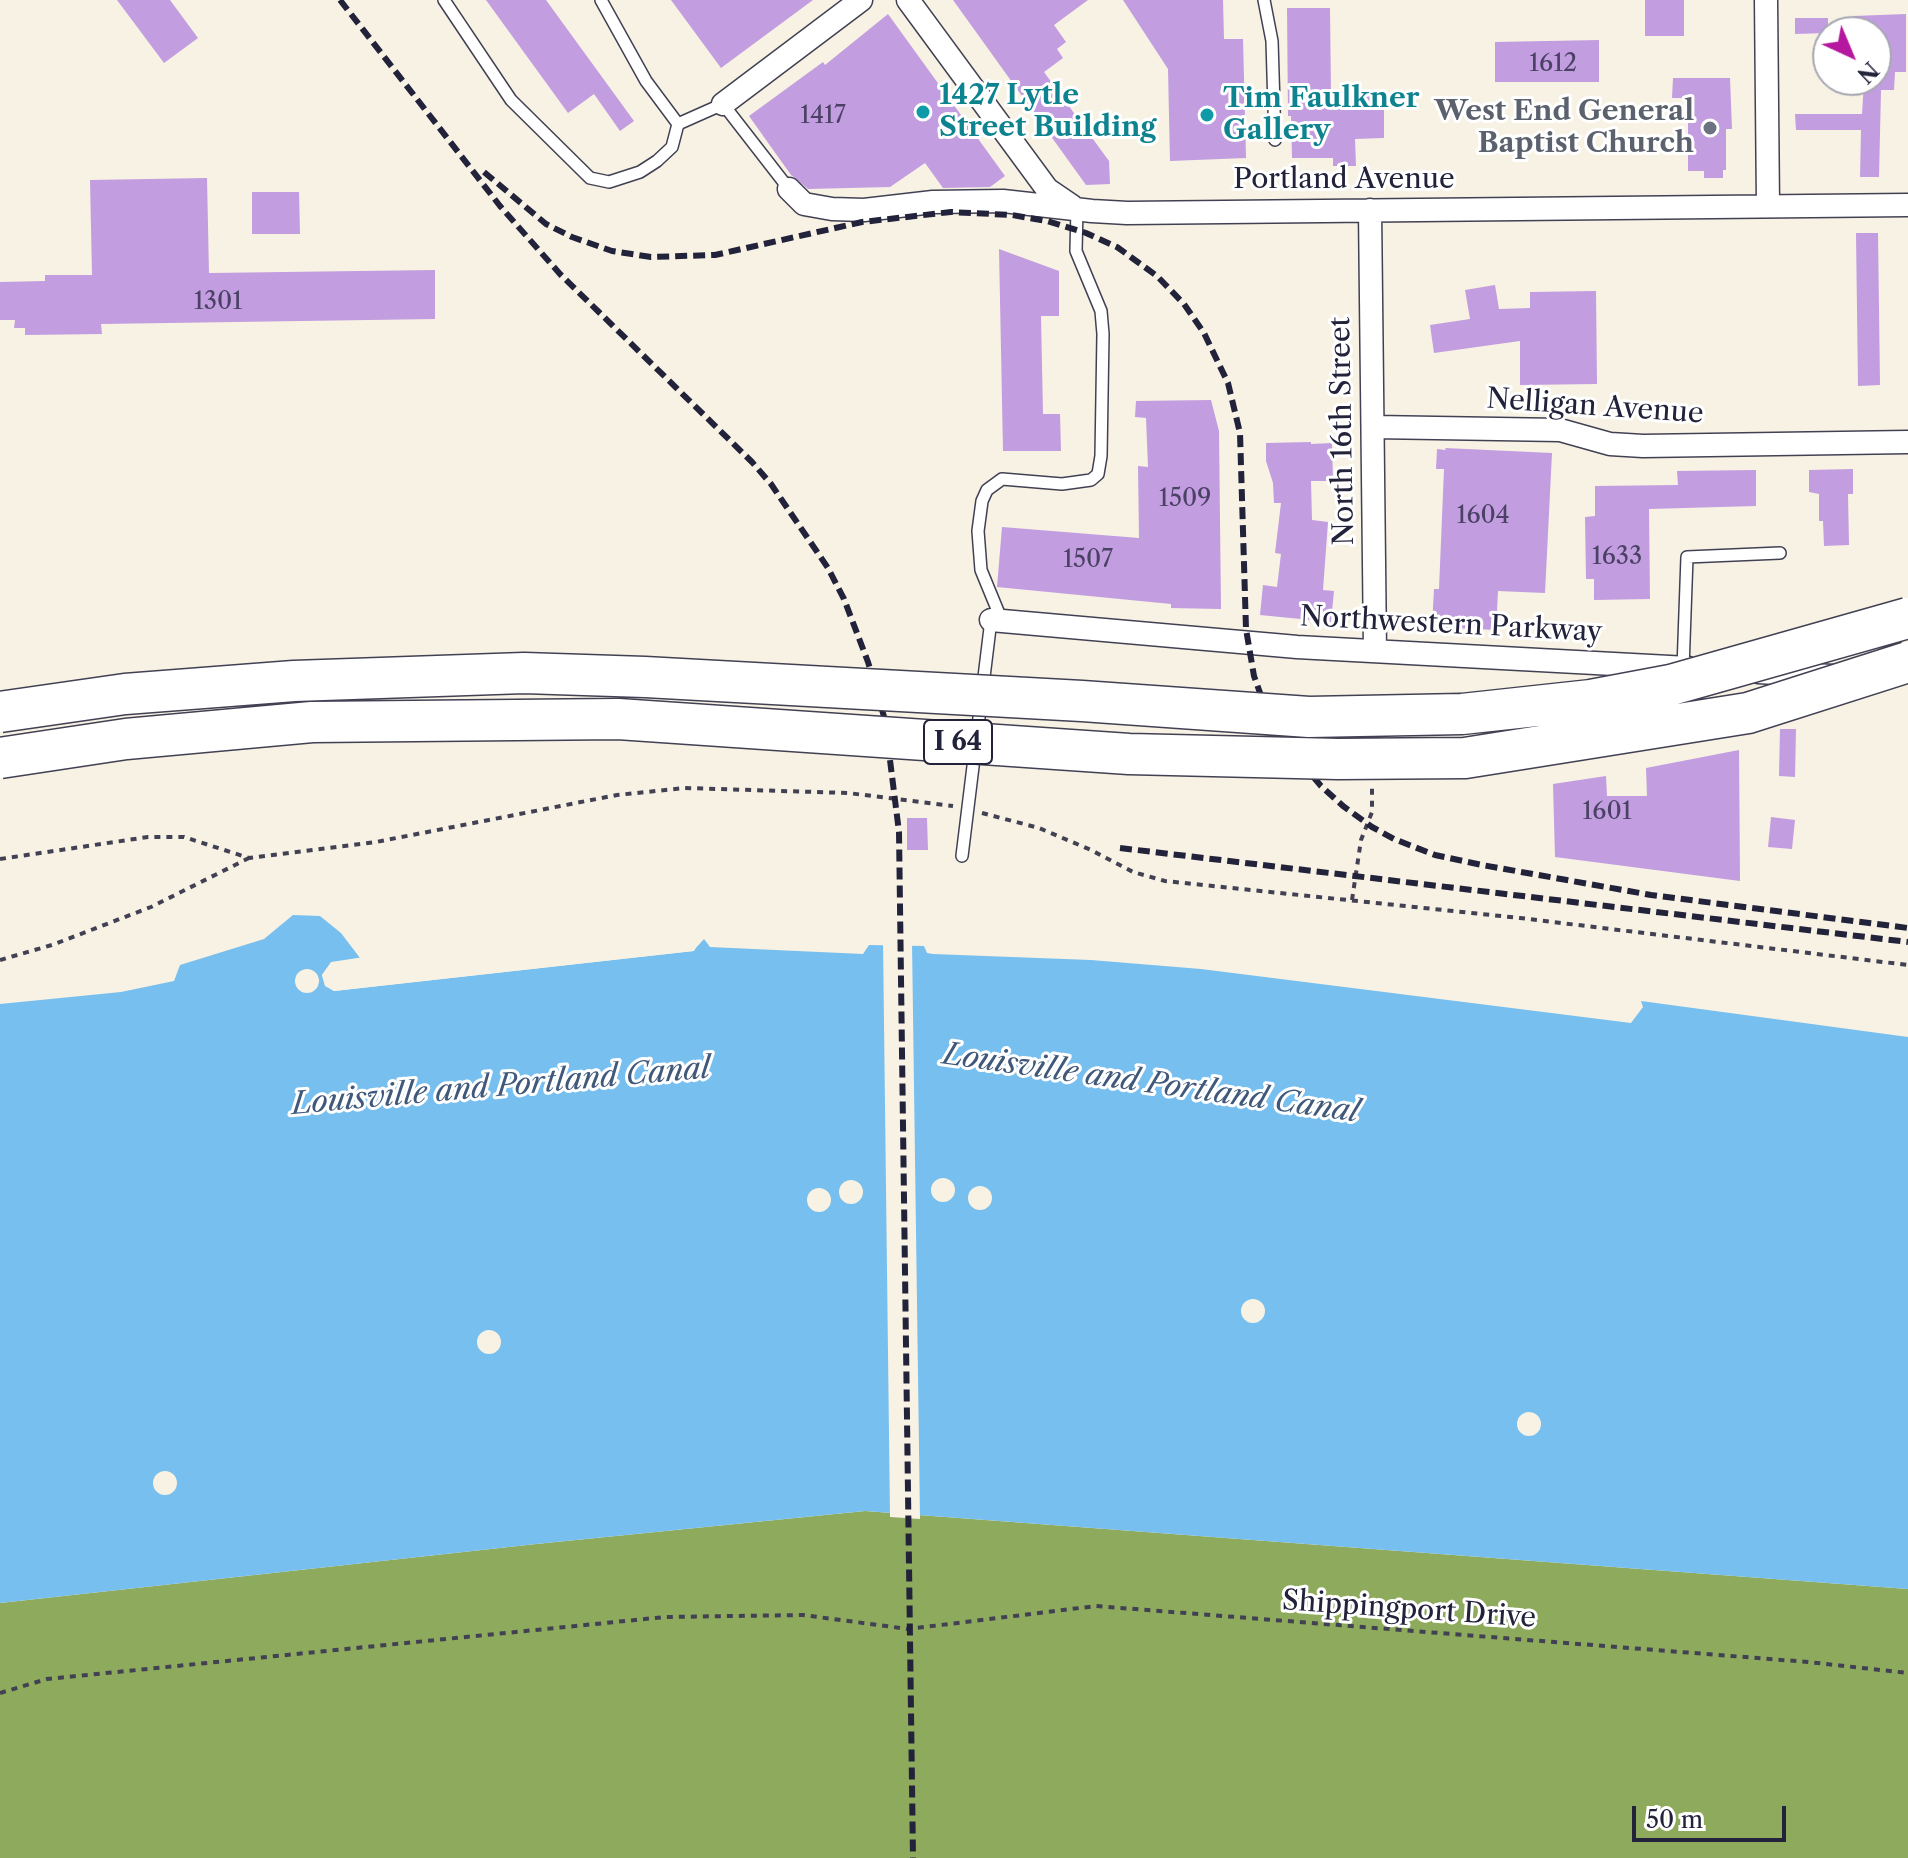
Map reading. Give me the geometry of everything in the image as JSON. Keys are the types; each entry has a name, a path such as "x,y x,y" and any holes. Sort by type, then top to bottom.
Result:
{"highway":[{"name":"I 64","path":"0,712 125,694 294,681 524,673 1082,701 1309,717 1462,714 1591,700 1671,685 1908,618"},
{"name":"I 64","path":"0,758 126,739 312,722 618,719 1129,754 1338,759 1465,758 1748,713 1908,662"}],"street":[{"path":"723,104 861,0"},
{"path":"908,0 1047,189 1063,202 1077,208"},
{"path":"1766,0 1768,206"},
{"name":"Portland Avenue","path":"789,189 804,204 864,210 933,202 1003,201 1127,213 1908,205"},
{"name":"North 16th Street","path":"1370,210 1375,651"},
{"name":"Nelligan Avenue","path":"1374,427 1560,430 1610,444 1643,446 1908,442"},
{"name":"Northwestern Parkway","path":"996,620 1297,647 1908,680"}],"lane":[{"path":"444,0 511,100 590,178 609,182 640,172 672,147 678,124"},
{"path":"601,0 646,81 678,124"},
{"path":"1264,0 1272,41 1275,140"},
{"path":"678,124 723,104 789,189"},
{"path":"962,856 996,620 981,570 978,531 982,501 987,490 1002,479 1062,484 1091,480 1098,474 1103,334 1101,311 1076,251 1077,208"},
{"path":"1683,668 1687,557 1780,553"}],"path":[{"path":"0,960 52,945 151,907 249,858"},
{"name":"Shippingport Drive","path":"0,1693 47,1679 665,1617 803,1615 908,1629 1096,1606 1792,1660 1908,1673"}],"green space":[{"path":"865,1511 1908,1589 1908,1858 0,1858 0,1603"}],"water":[{"name":"Louisville and Portland Canal","path":"293,915 320,916 341,933 360,958 331,963 322,975 325,985 334,991 693,951 704,939 710,947 863,954 869,945 924,946 927,953 933,954 1091,960 1201,969 1631,1023 1643,1007 1641,1001 1908,1037 1908,1589 865,1511 0,1603 0,1004 121,992 174,981 180,965 264,939"}],"pier":[{"path":"699,936 694,951 334,991 325,986 322,975 331,962 364,957 361,962 333,966 327,975 328,983 335,987 691,947"},
{"path":"883,941 912,942 920,1519 890,1517"},
{"path":"307,969 316,972 319,981 316,990 307,993 298,990 295,981 298,972"},
{"path":"943,1178 952,1181 955,1190 952,1199 943,1202 934,1199 931,1190 934,1181"},
{"path":"851,1180 860,1183 863,1192 860,1201 851,1204 842,1201 839,1192 842,1183"},
{"path":"980,1186 989,1189 992,1198 989,1207 980,1210 971,1207 968,1198 971,1189"},
{"path":"819,1188 828,1191 831,1200 828,1209 819,1212 810,1209 807,1200 810,1191"},
{"path":"1253,1299 1262,1302 1265,1311 1262,1320 1253,1323 1244,1320 1241,1311 1244,1302"},
{"path":"489,1330 498,1333 501,1342 498,1351 489,1354 480,1351 477,1342 480,1333"},
{"path":"1529,1412 1538,1415 1541,1424 1538,1433 1529,1436 1520,1433 1517,1424 1520,1415"},
{"path":"165,1471 174,1474 177,1483 174,1492 165,1495 156,1492 153,1483 156,1474"}],"building":[{"path":"117,0 170,0 198,38 164,63"},
{"path":"486,0 546,0 634,121 620,131 594,94 568,113"},
{"path":"671,0 813,0 721,68"},
{"path":"953,0 1088,0 1054,25 1066,42 1057,49 1063,58 1044,72 1109,161 1110,184 1086,185"},
{"name":"Tim Faulkner Gallery","path":"1123,0 1223,0 1224,39 1243,39 1246,158 1170,161 1168,69"},
{"path":"1645,0 1684,0 1684,36 1645,36"},
{"path":"1287,8 1330,8 1331,94 1384,94 1384,138 1355,139 1356,166 1333,166 1333,158 1292,158 1291,116 1288,116"},
{"path":"888,14 1005,176 990,187 943,188 925,163 890,187 808,189 791,175 749,116 823,62 825,65"},
{"path":"1906,14 1906,72 1895,72 1894,90 1892,16 1854,16"},
{"path":"1795,18 1812,18 1812,33 1795,34"},
{"path":"1599,40 1599,82 1495,82 1495,42"},
{"name":"West End General Baptist Church","path":"1673,78 1730,78 1732,129 1726,129 1726,170 1723,170 1723,178 1704,178 1704,171 1688,171 1688,98 1672,98"},
{"path":"1863,96 1881,96 1879,177 1860,177 1861,130 1796,130 1795,114 1862,114"},
{"path":"207,178 209,273 435,270 435,319 101,324 102,334 25,335 25,328 14,328 15,320 0,320 0,282 45,281 45,275 92,275 90,180"},
{"path":"252,192 299,192 300,234 252,234"},
{"path":"1856,233 1878,233 1880,385 1858,386"},
{"path":"999,249 1059,271 1059,316 1041,316 1043,414 1060,414 1061,451 1003,451"},
{"path":"1495,285 1499,309 1530,308 1530,292 1596,291 1597,384 1520,385 1520,341 1434,353 1430,325 1470,319 1465,290"},
{"path":"1211,400 1219,431 1221,609 1171,608 1171,604 997,587 1002,527 1139,538 1138,466 1148,467 1146,418 1135,417 1136,401"},
{"path":"1266,443 1332,443 1333,481 1311,481 1312,520 1328,522 1323,590 1334,591 1331,622 1260,615 1263,585 1277,587 1281,554 1275,553 1281,503 1274,503"},
{"path":"1437,449 1552,453 1545,593 1498,591 1496,630 1432,627 1434,589 1439,589 1444,469 1436,469"},
{"path":"1853,469 1853,494 1848,494 1849,545 1824,546 1823,521 1819,521 1819,494 1809,492 1809,470"},
{"path":"1756,470 1756,506 1649,509 1650,599 1594,600 1594,579 1586,579 1585,517 1595,516 1595,486 1678,485 1677,471"},
{"path":"1780,729 1796,729 1795,777 1779,776"},
{"path":"1739,750 1740,881 1555,857 1553,784 1606,776 1607,796 1647,796 1646,768"},
{"path":"1771,817 1795,820 1792,849 1768,847"},
{"path":"907,818 927,818 928,850 907,850"}],"railway":[{"path":"340,0 500,206 560,274 771,484 828,568 844,599 868,662 885,720 899,832 913,1858"},
{"path":"484,172 546,224 612,251 651,257 715,255 862,222 951,212 1012,215 1047,221 1117,247 1157,276 1184,304 1204,333 1228,383 1240,433 1246,629 1254,676 1264,704 1288,747 1321,786 1343,806 1394,839 1435,855 1651,895 1908,928"},
{"path":"1120,848 1908,942"}],"place":[{"name":"1427 Lytle Street Building","path":"923,112"},
{"name":"Tim Faulkner Gallery","path":"1207,115"},
{"name":"West End General Baptist Church","path":"1710,128"}]}
